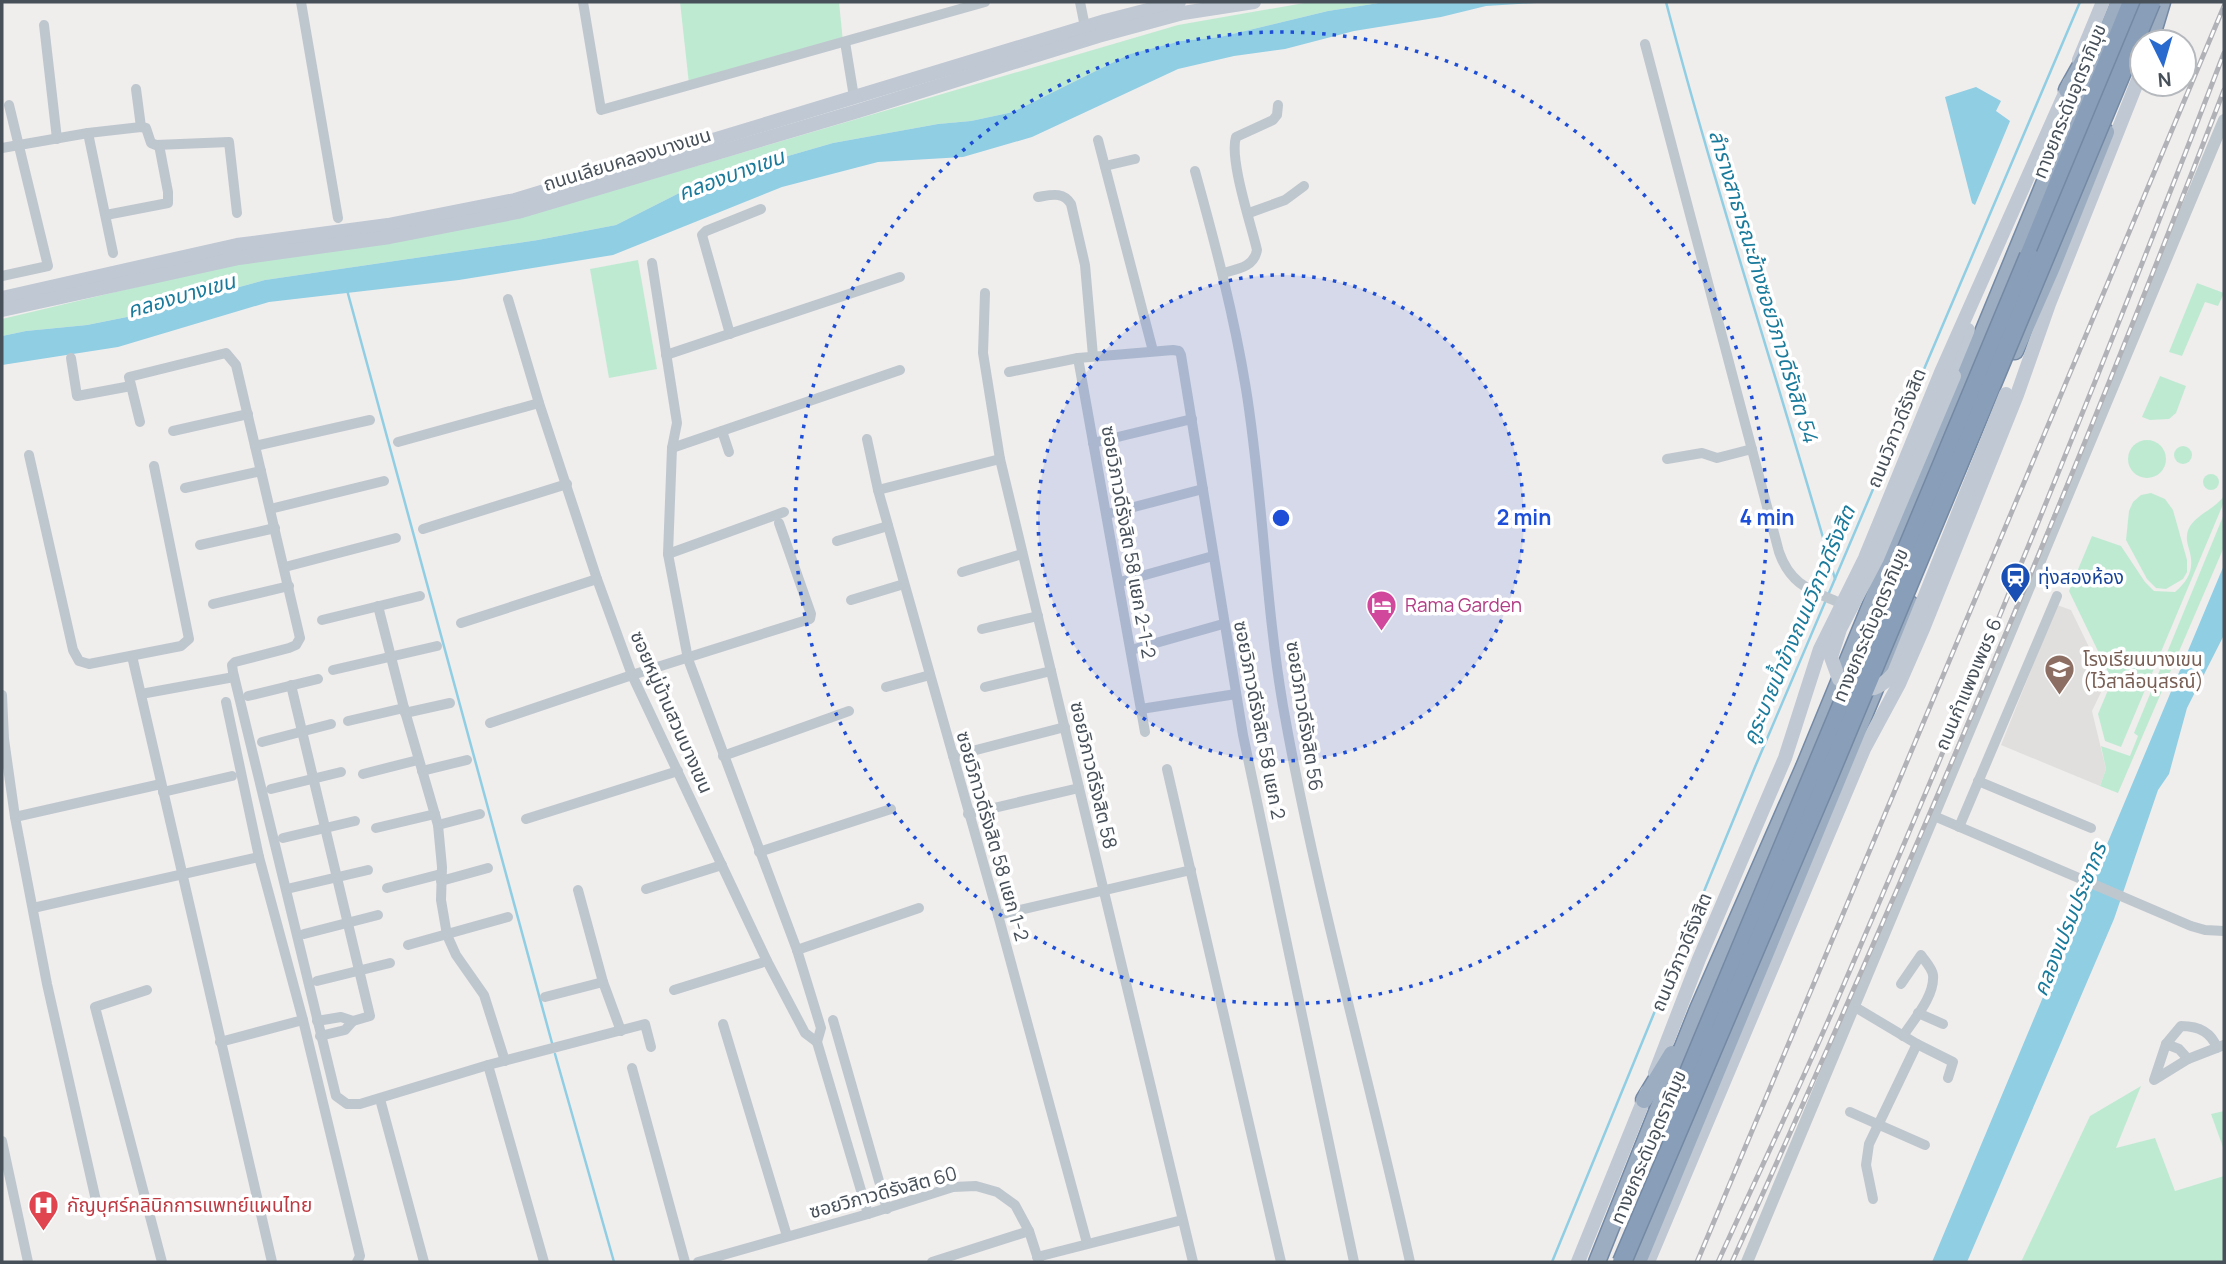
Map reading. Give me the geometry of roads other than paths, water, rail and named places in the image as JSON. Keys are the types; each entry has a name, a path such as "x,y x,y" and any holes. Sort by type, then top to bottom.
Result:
{"highway":[{"path":"2067,90 2118,2"},
{"name":"ถนนวิภาวดีรังสิต","path":"1597,1262 1699,1009 1804,767 2118,2"},
{"name":"ทางยกระดับอุตราภิมุข","path":"1609,1262 1973,393 2132,2"},
{"name":"ทางยกระดับอุตราภิมุข","path":"1622,1262 1838,754 2151,2"},
{"path":"2155,28 2160,2"},
{"path":"2148,28 2160,2"},
{"path":"1638,1262 1987,413 2052,267 2128,77"},
{"path":"1644,1100 1699,1009"},
{"path":"1709,1115 1737,1026"}],"main road":[{"name":"ถนนเลียบคลองบางเขน","path":"856,104 1085,27 1179,2"},
{"name":"ถนนเลียบคลองบางเขน","path":"2,310 239,258 390,237 1108,33 1183,13 1254,2"},
{"path":"2091,29 2096,2"},
{"name":"ถนนวิภาวดีรังสิต","path":"1578,1262 1699,959 1785,758 1820,649 1832,600 1865,558 1942,370 2067,90 2103,2"},
{"path":"2158,28 2168,2"},
{"path":"1648,1262 1864,748 1912,654 2017,395 2049,304 2131,98"},
{"name":"ถนนเลียบคลองบางเขน","path":"2,298 237,245 457,218"},
{"path":"1986,275 1954,376 1877,558 1837,638 1831,657 1839,679 1855,688 1872,690 1884,684 1895,673 2006,394 2049,304"}],"street":[{"path":"301,2 338,218"},
{"path":"583,2 601,110 985,2"},
{"path":"1080,2 1085,27"},
{"path":"44,25 57,139"},
{"path":"845,42 856,104"},
{"path":"1645,44 1785,569 1795,580 1832,600"},
{"path":"136,89 141,127"},
{"path":"2,276 48,266 9,105"},
{"path":"1223,273 1244,267 1256,258 1257,250 1236,167 1236,136 1273,120 1277,115 1278,105"},
{"name":"ถนนกำแพงเพชร 6","path":"1747,1262 2224,120"},
{"path":"2,148 141,127 146,128 151,144 229,142 237,213"},
{"path":"89,133 113,253"},
{"path":"1098,140 1153,351"},
{"path":"106,215 168,203 159,145"},
{"path":"1105,166 1135,159"},
{"name":"ซอยวิภาวดีรังสิต 56","path":"1195,171 1223,273 1246,390 1283,701 1295,772 1410,1262"},
{"path":"1249,213 1285,200 1304,186"},
{"path":"1038,197 1060,195 1067,198 1071,204 1085,265 1093,356"},
{"path":"730,334 702,235 761,209"},
{"name":"ซอยหมู่บ้านสวนบางเขน","path":"652,263 677,423 672,448 668,554 688,659 797,950 821,1028 817,1042 869,1214"},
{"path":"666,355 900,277"},
{"name":"ซอยวิภาวดีรังสิต 58","path":"985,293 984,353 1000,459 1193,1262"},
{"name":"ซอยหมู่บ้านสวนบางเขน","path":"508,299 566,485 632,675 767,961 805,1033 817,1042"},
{"name":"ซอยวิภาวดีรังสิต 58 แยก 2","path":"1009,372 1093,356 1173,350 1179,351 1181,355 1236,694 1354,1262"},
{"path":"140,422 129,377 226,353 236,365 300,638 296,645 232,665 320,1036 337,1096 347,1104 360,1104 488,1065 645,1024 651,1047"},
{"path":"71,358 77,396 131,386"},
{"name":"ซอยวิภาวดีรังสิต 58 แยก 2-1-2","path":"1078,358 1145,732"},
{"path":"672,448 900,370"},
{"path":"398,442 539,403"},
{"path":"173,431 248,414"},
{"path":"1093,443 1192,419"},
{"path":"256,446 370,420"},
{"path":"722,431 729,452"},
{"name":"ซอยวิภาวดีรังสิต 58 แยก 1-2","path":"867,439 878,490 1087,1243"},
{"path":"1667,459 1702,453 1717,458 1752,449"},
{"path":"29,454 75,656 79,661 89,664 181,646 189,639 153,466"},
{"path":"878,490 1000,459"},
{"path":"185,488 261,471"},
{"path":"270,509 384,481"},
{"path":"423,529 566,485"},
{"path":"1107,514 1203,489"},
{"path":"668,554 783,512"},
{"path":"490,723 810,619 811,614 779,523"},
{"path":"837,541 888,526"},
{"path":"200,545 275,528"},
{"path":"285,567 397,538"},
{"path":"962,572 1022,554"},
{"path":"1119,582 1213,556"},
{"path":"461,623 597,579"},
{"path":"851,600 904,584"},
{"path":"213,604 289,586"},
{"path":"322,621 420,596"},
{"path":"1959,827 2057,596"},
{"path":"378,606 418,760 438,825 441,900 447,935 456,955 484,995 505,1061"},
{"path":"982,629 1038,616"},
{"path":"1131,650 1223,624"},
{"path":"333,670 437,646"},
{"path":"132,656 272,1262"},
{"path":"985,687 1051,671"},
{"path":"886,687 930,674"},
{"path":"141,694 234,677"},
{"path":"248,696 318,679"},
{"path":"291,685 370,1016 353,1021 345,1030 320,1036"},
{"path":"1141,709 1236,694"},
{"path":"2,695 4,740 15,817 50,997 97,1205 100,1210 128,1206"},
{"path":"226,702 259,857 303,1020 360,1256 357,1262"},
{"path":"348,721 450,703"},
{"path":"723,756 849,711"},
{"path":"262,742 331,724"},
{"path":"953,756 1065,727"},
{"path":"363,774 418,760"},
{"path":"422,771 467,760"},
{"path":"1167,769 1281,1262"},
{"path":"526,818 678,771"},
{"path":"271,789 341,772"},
{"path":"15,817 232,776"},
{"path":"1978,781 2091,828"},
{"path":"968,814 1079,788"},
{"path":"759,852 891,809"},
{"path":"376,828 435,814"},
{"path":"438,825 480,814"},
{"path":"1934,816 2191,926 2224,932"},
{"path":"283,838 355,821"},
{"path":"33,908 259,857"},
{"path":"646,889 722,864"},
{"path":"387,888 488,868"},
{"path":"291,888 368,870"},
{"path":"998,915 1191,870"},
{"path":"578,890 603,982 621,1031"},
{"path":"797,950 919,908"},
{"path":"304,934 378,915"},
{"path":"408,945 508,917"},
{"path":"1901,984 1921,955 1933,972 1932,986 1903,1036"},
{"path":"674,990 767,961"},
{"path":"317,981 390,963"},
{"path":"545,997 603,982"},
{"path":"147,990 95,1007 162,1262"},
{"path":"1854,1007 1953,1062 1948,1078"},
{"path":"1918,1013 1942,1024"},
{"path":"317,1021 341,1017 353,1021"},
{"path":"220,1042 303,1020"},
{"path":"833,1020 887,1209"},
{"path":"723,1024 787,1236"},
{"path":"2181,1026 2193,1026 2214,1039 2221,1047 2188,1059 2154,1080 2166,1044 2181,1026"},
{"path":"1873,1199 1866,1165 1869,1144 1917,1044"},
{"path":"2166,1044 2179,1049 2188,1059"},
{"path":"488,1065 544,1262"},
{"path":"632,1068 685,1262"},
{"path":"380,1099 424,1262"},
{"path":"1850,1112 1925,1145"},
{"path":"2,1140 28,1262"},
{"name":"ซอยวิภาวดีรังสิต 60","path":"698,1262 887,1209 953,1187 976,1186 997,1192 1015,1205 1029,1230 1038,1259"},
{"path":"1038,1259 1087,1243 1182,1220"},
{"path":"932,1262 1029,1230"}],"water":[{"name":"คลองบางเขน","path":"1385,2 1553,2 1486,6 1178,69 1032,137 963,157 878,162 782,187 613,255 459,280 269,302 118,347 2,365 2,336 132,316 265,280 538,240 616,225 705,180 833,143 1013,112 1130,54 1181,41 1220,37 1328,11"},
{"path":"1976,87 2001,101 1996,111 2010,121 1975,205 1972,203 1945,97"},
{"path":"2224,565 2224,635 2187,708 2169,774 2158,790 2114,919 1967,1262 1932,1262"}],"waterway":[{"name":"ลำรางสาธารณะข้างซอยวิภาวดีรังสิต 54","path":"1666,2 1706,147 1835,579"},
{"name":"คูระบายน้ำข้างถนนวิภาวดีรังสิต","path":"1552,1262 1755,767 2080,2"},
{"path":"347,290 552,1043"},
{"path":"555,1054 614,1262"}],"railway":[{"path":"1697,1262 2224,6"},
{"path":"1718,1262 1824,1031 1938,763 2084,409 2224,53"},
{"path":"1732,1262 1987,680 2108,386 2224,90"}],"place":[{"name":"ทุ่งสองห้อง","path":"2015,604"},
{"name":"Rama Garden","path":"1382,632"},
{"name":"โรงเรียนบางเขน (ไว้สาลีอนุสรณ์)","path":"2060,697"},
{"name":"กัญบุศร์คลินิกการแพทย์แผนไทย","path":"44,1232"}],"water label":[{"name":"คลองเปรมประชากร","path":"2069,919"}]}
